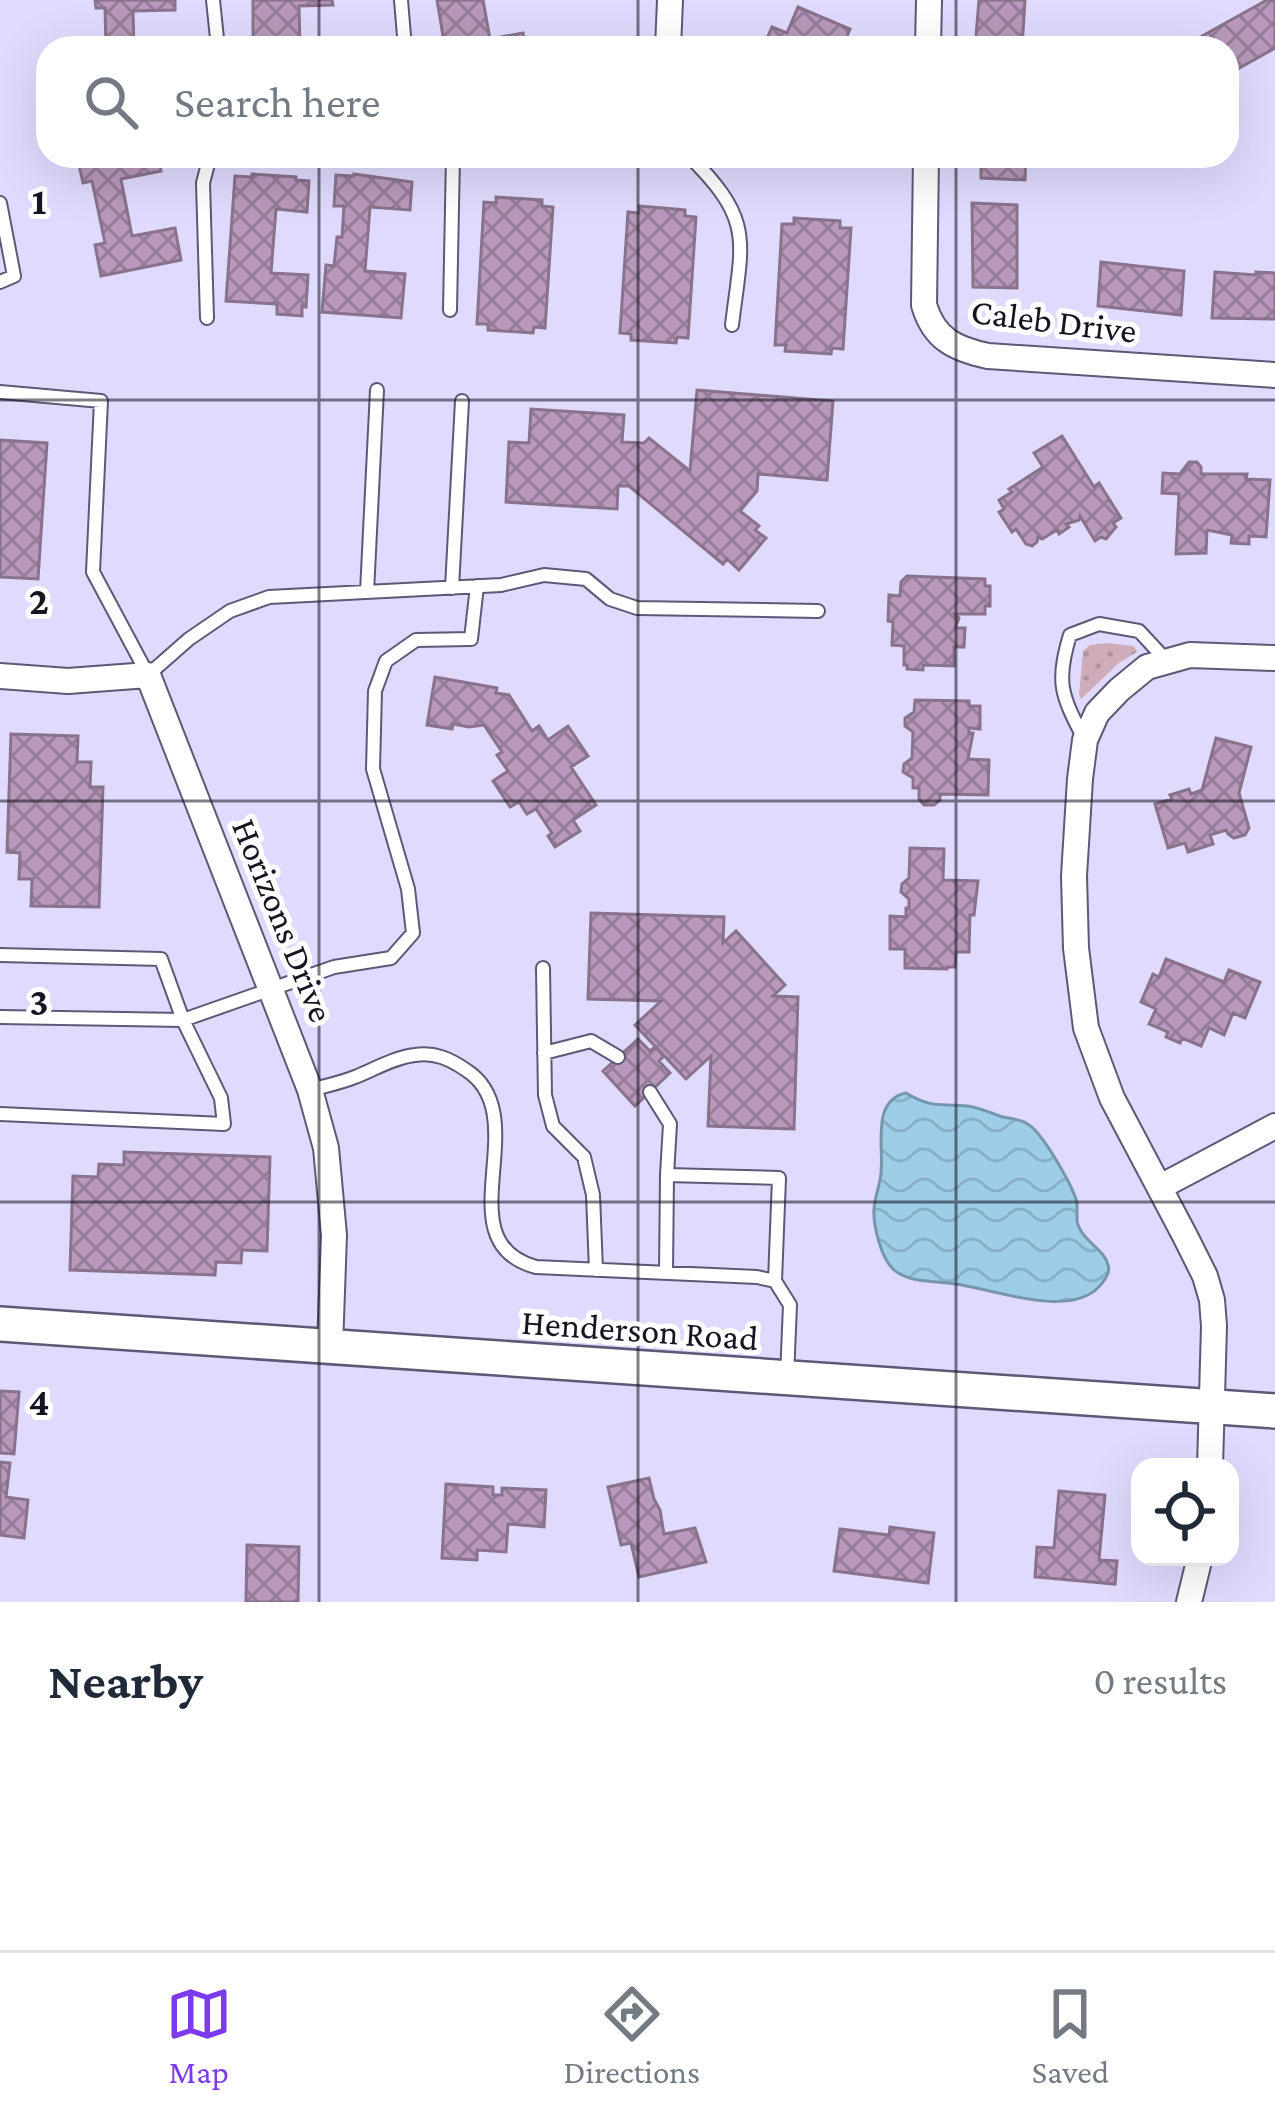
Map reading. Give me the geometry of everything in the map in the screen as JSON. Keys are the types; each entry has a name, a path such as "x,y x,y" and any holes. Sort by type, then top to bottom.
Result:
{"main road":[{"name":"Henderson Road","path":"0,1324 1275,1411"}],"street":[{"path":"668,36 670,0"},
{"path":"928,36 929,0"},
{"name":"Caleb Drive","path":"926,168 924,305 932,327 951,345 988,356 1275,375"},
{"path":"1210,1458 1212,1300 1205,1276 1112,1098 1086,1028 1073,876 1085,740 1096,713 1147,667 1166,660 1217,654 1275,658"},
{"path":"0,676 68,681 148,675"},
{"name":"Horizons Drive","path":"148,675 273,989 326,1148 334,1234 330,1347"},
{"path":"1160,1187 1275,1126"},
{"path":"1189,1602 1197,1566"}],"lane":[{"path":"213,0 217,36"},
{"path":"401,0 404,36"},
{"path":"207,168 203,183 207,318"},
{"path":"450,310 453,168"},
{"path":"700,168 737,216 742,242 732,326"},
{"path":"0,203 14,276 0,282"},
{"path":"368,592 377,390"},
{"path":"0,392 101,401 93,572 148,675 230,611 269,597 501,585 544,575 586,579 610,599 637,608 818,611"},
{"path":"452,588 462,401"},
{"path":"0,1017 184,1020 334,967 391,958 413,933 408,889 373,769 375,691 386,662 416,640 471,639 477,586"},
{"path":"1085,740 1064,701 1060,668 1070,635 1099,623 1139,631 1166,660"},
{"path":"0,955 161,958 221,1098 224,1124 0,1114"},
{"path":"543,968 545,1095 553,1126 584,1157 593,1195 596,1270"},
{"path":"544,1053 591,1041 618,1058"},
{"path":"310,1090 412,1054 440,1054 476,1076 488,1093 496,1125 494,1231 499,1245 517,1262 776,1281"},
{"path":"650,1092 670,1124 666,1273"},
{"path":"668,1174 779,1178 776,1281 790,1305 787,1378"}],"shaded area":[{"path":"1106,643 1134,646 1137,652 1081,699 1083,651"}],"water":[{"path":"906,1093 930,1103 968,1106 1020,1120 1035,1130 1070,1185 1079,1228 1106,1259 1109,1267 1103,1282 1090,1294 1054,1302 914,1279 893,1269 879,1241 874,1209 884,1115 895,1097"}],"building":[{"path":"95,0 175,0 175,10 133,11 134,36 106,36 105,8 96,8"},
{"path":"253,0 332,0 333,5 299,6 300,36 253,36"},
{"path":"437,0 483,0 489,36 443,36"},
{"path":"979,0 1025,0 1023,36 976,36"},
{"path":"1275,0 1275,48 1239,68 1239,36 1202,36"},
{"path":"798,7 850,29 847,36 768,36 772,27 787,33"},
{"path":"80,168 160,168 121,179 132,236 175,228 181,260 101,276 95,245 105,243 92,181 83,183"},
{"path":"981,168 1026,168 1025,180 981,178"},
{"path":"336,175 412,182 410,210 370,207 365,271 405,274 401,318 322,312 326,265 334,266 337,237 342,237 344,206 334,206"},
{"path":"235,176 309,181 307,212 276,209 271,273 308,275 302,316 277,314 277,304 226,301"},
{"path":"496,197 542,200 542,206 553,207 545,328 534,327 533,333 488,330 488,324 477,324 484,202 496,203"},
{"path":"972,203 1017,205 1017,288 973,287"},
{"path":"639,206 685,210 685,216 696,217 688,338 677,337 676,343 631,340 631,334 620,333 628,212 639,213"},
{"path":"794,218 840,221 840,228 851,228 843,349 832,348 831,354 785,351 786,345 775,345 782,224 794,224"},
{"path":"1101,262 1184,271 1181,315 1098,306"},
{"path":"1215,272 1275,273 1275,319 1212,318"},
{"path":"697,390 833,401 827,480 758,474 757,491 740,511 766,538 739,570 727,559 723,564 629,486 618,486 617,509 506,502 509,442 529,443 531,409 624,415 622,442 644,443 649,438 690,471"},
{"path":"1062,436 1094,487 1099,483 1121,518 1113,523 1116,527 1106,539 1095,541 1080,516 1059,534 1057,530 1038,537 1032,546 1016,529 1012,532 999,512 1004,509 999,500 1043,467 1034,453"},
{"path":"0,440 47,443 38,579 0,577"},
{"path":"1189,462 1197,462 1201,474 1247,474 1246,479 1270,480 1266,537 1249,536 1249,544 1231,543 1232,535 1207,530 1206,553 1176,554 1179,494 1162,493 1163,473 1180,474"},
{"path":"907,576 985,579 985,586 990,586 985,614 955,614 959,618 955,628 965,628 964,647 954,647 954,666 907,669 904,646 892,645 889,595 900,596 901,582"},
{"path":"435,677 497,688 496,693 509,695 532,731 539,726 548,740 568,726 588,756 571,767 596,805 573,820 580,831 555,847 536,809 527,814 519,802 510,807 493,781 508,771 497,755 502,752 484,725 453,724 452,729 427,725"},
{"path":"915,700 969,701 969,706 980,706 980,729 969,728 973,733 968,759 989,760 988,795 940,794 934,805 924,805 919,799 919,788 913,788 913,778 903,772 912,758 913,732 905,726 905,718 914,712"},
{"path":"11,734 78,736 77,762 91,762 90,787 103,787 99,907 31,906 32,879 19,879 20,853 7,852"},
{"path":"1216,738 1251,747 1239,793 1249,828 1245,835 1234,838 1226,830 1210,835 1213,844 1188,852 1185,843 1168,848 1155,804 1189,789 1191,794 1202,790"},
{"path":"910,848 944,849 943,880 978,881 974,915 970,915 969,952 956,952 955,967 905,968 905,949 890,949 890,916 906,917 909,908 909,899 901,892 909,878"},
{"path":"591,913 724,917 723,943 736,931 785,985 773,996 798,997 794,1129 708,1126 711,1056 686,1079 635,1025 661,1001 588,999"},
{"path":"1166,959 1224,982 1229,970 1260,982 1245,1018 1233,1013 1224,1035 1209,1028 1201,1046 1166,1037 1168,1032 1149,1024 1156,1009 1141,1002 1153,974 1159,977"},
{"path":"638,1039 664,1056 659,1061 670,1073 635,1106 603,1071"},
{"path":"124,1152 270,1157 267,1251 242,1250 241,1263 216,1262 215,1275 70,1270 73,1176 98,1177 99,1164 124,1165"},
{"path":"0,1391 19,1392 14,1454 0,1453"},
{"path":"0,1462 10,1463 6,1497 28,1500 24,1538 0,1535"},
{"path":"649,1478 664,1534 695,1528 706,1562 639,1577 631,1543 621,1545 608,1487"},
{"path":"446,1484 493,1487 493,1495 502,1495 502,1488 546,1490 544,1527 508,1524 506,1552 477,1550 477,1560 442,1558"},
{"path":"1059,1491 1105,1495 1099,1560 1117,1561 1115,1584 1035,1577 1037,1547 1054,1548"},
{"path":"890,1527 934,1533 928,1583 834,1571 840,1529 889,1535"},
{"path":"247,1545 299,1547 298,1602 246,1602"}]}
